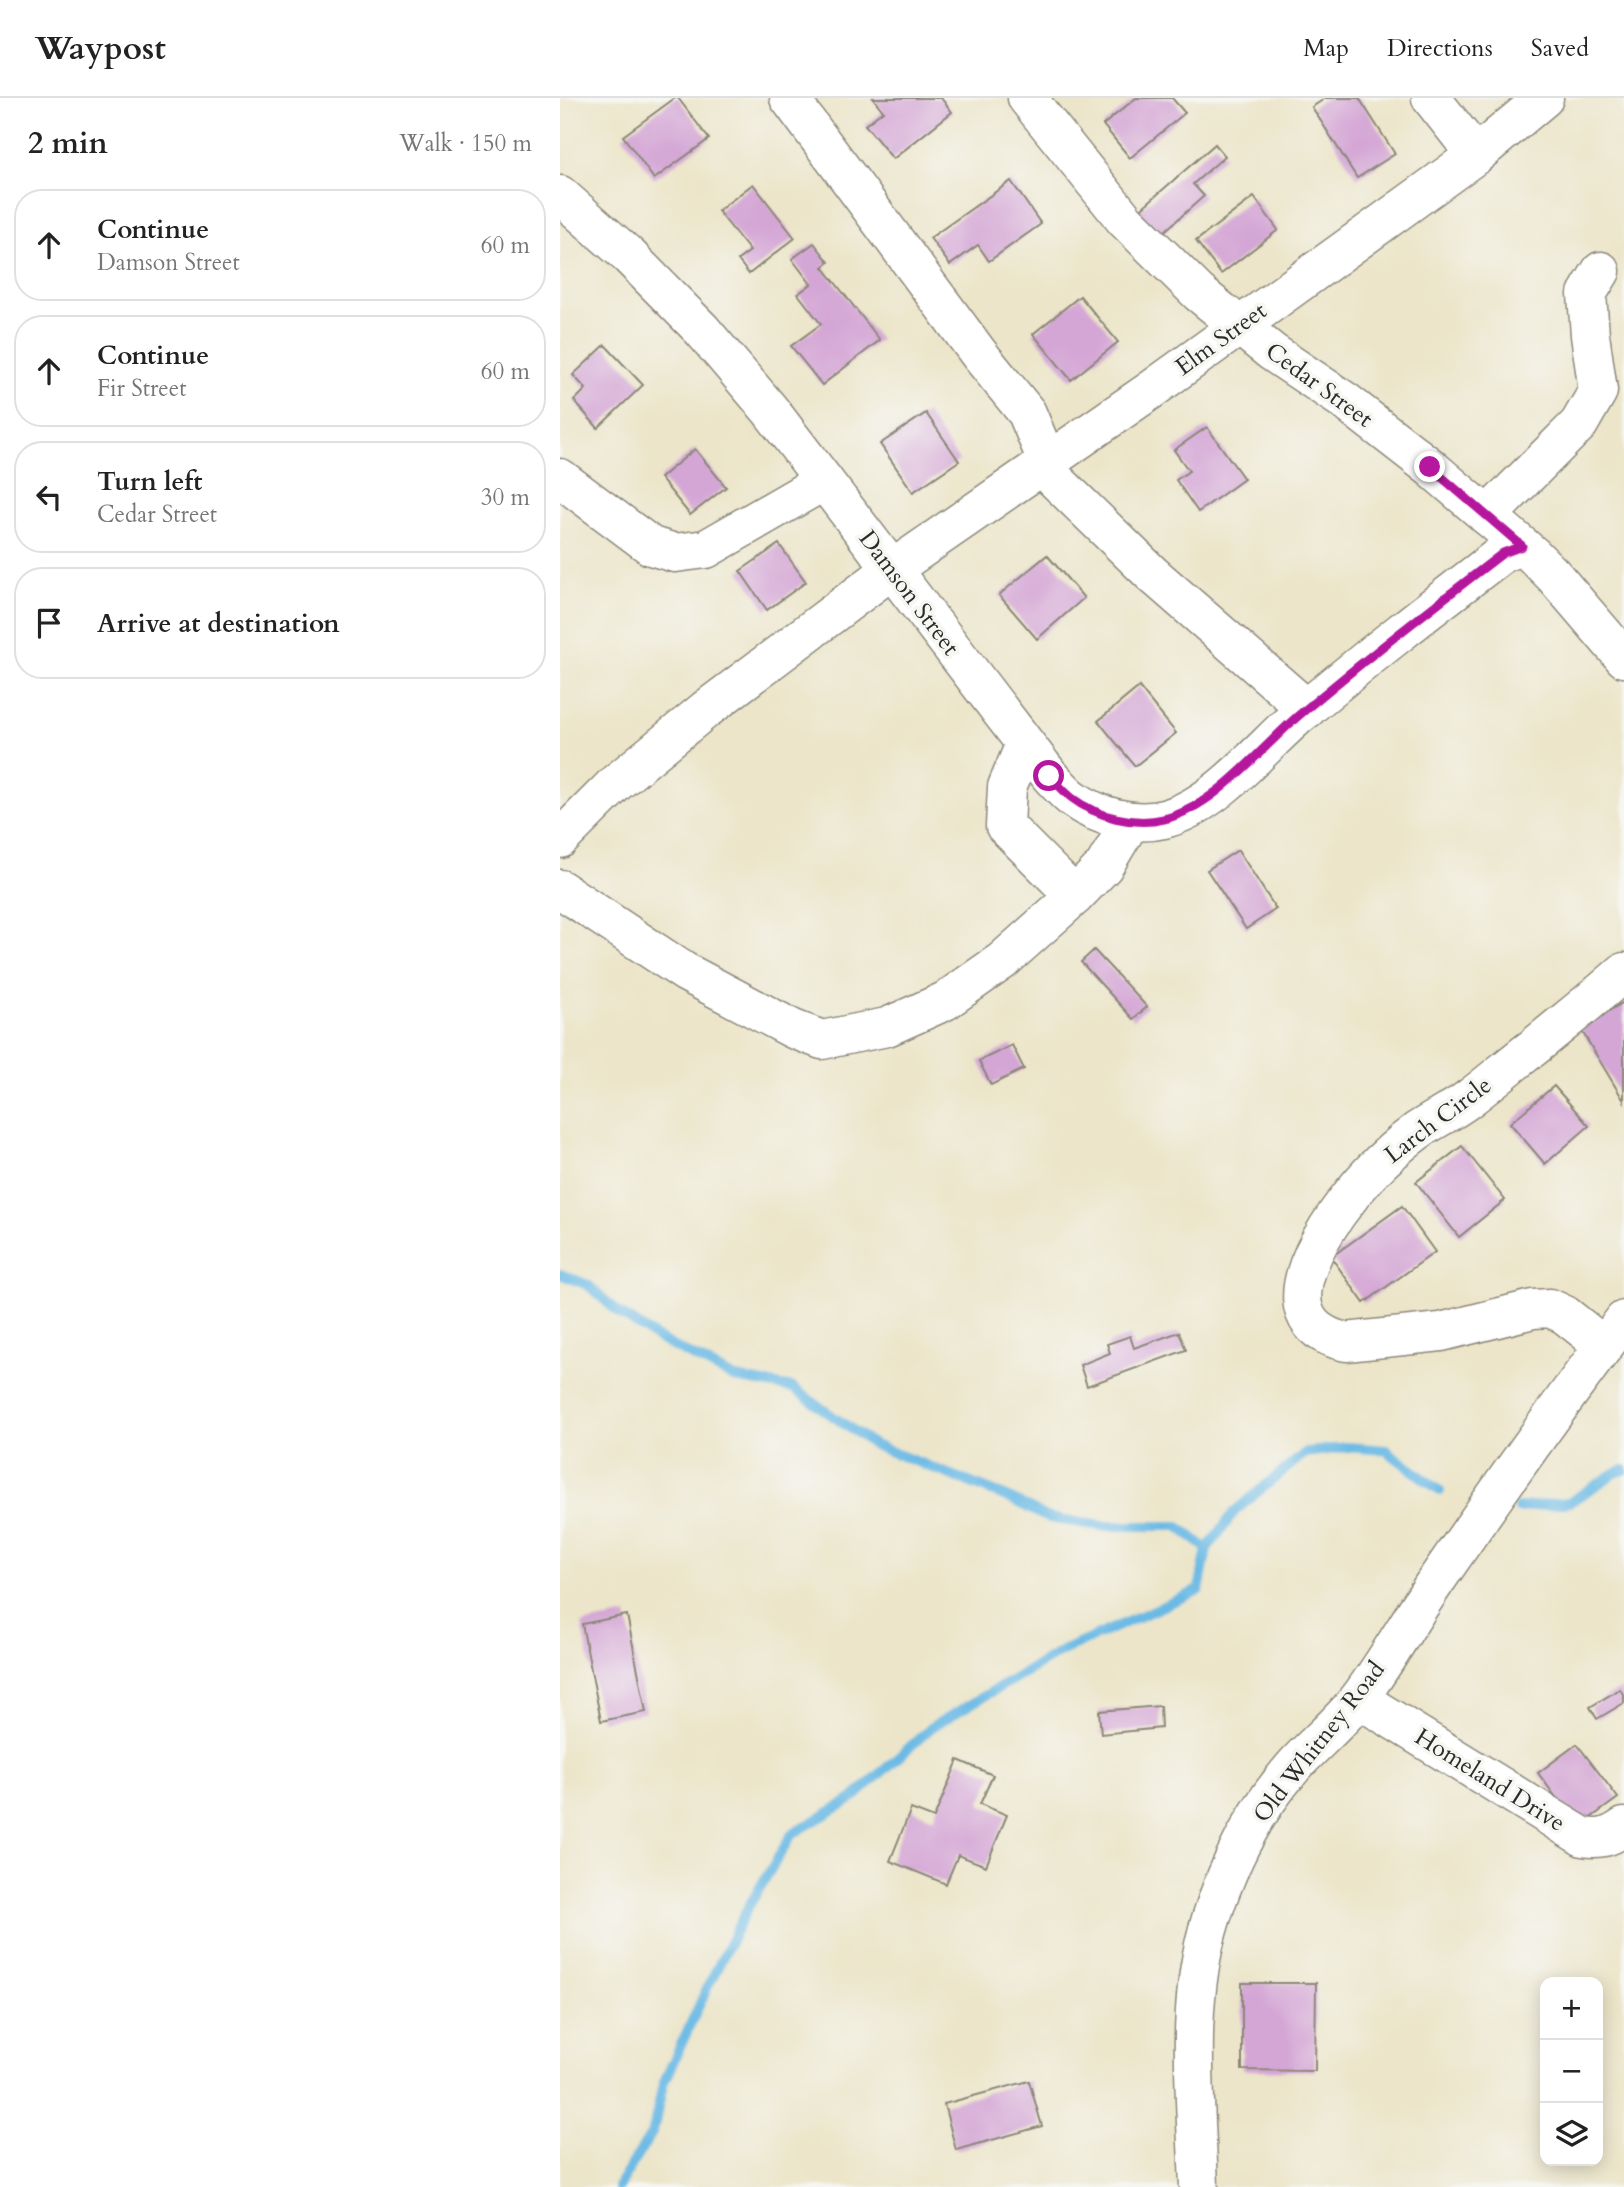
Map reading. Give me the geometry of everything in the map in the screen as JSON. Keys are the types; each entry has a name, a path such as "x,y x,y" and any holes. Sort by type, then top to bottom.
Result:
{"street":[{"path":"789,98 979,354 1027,413 1044,463 1152,574 1303,713"},
{"name":"Cedar Street","path":"1027,98 1125,220 1180,275 1238,327 1345,401 1430,467 1522,546 1554,576 1624,658"},
{"path":"1431,98 1476,155"},
{"name":"Elm Street","path":"560,839 616,783 705,710 891,570 1238,327 1476,155 1544,98"},
{"name":"Damson Street","path":"560,195 629,256 702,330 770,410 1049,776 1072,799 1100,814 1131,821 1163,819 1192,808 1218,790 1303,713 1399,633 1503,553 1522,546"},
{"path":"1487,516 1578,425 1598,391 1587,294 1601,271"},
{"path":"568,495 651,546 675,553 706,549 824,481"},
{"path":"1025,744 1007,787 1005,826 1075,897"},
{"path":"560,889 685,972 793,1029 822,1040 887,1027 944,1002 1002,961 1075,897 1104,866 1131,821"},
{"name":"Larch Circle","path":"1614,1333 1550,1308 1533,1309 1441,1332 1346,1342 1331,1339 1313,1325 1302,1305 1300,1290 1304,1275 1332,1221 1370,1173 1415,1133 1466,1101 1624,972"},
{"name":"Old Whitney Road","path":"1199,2187 1194,2036 1198,1977 1210,1920 1230,1866 1258,1815 1292,1768 1359,1699 1436,1580 1614,1333"},
{"name":"Homeland Drive","path":"1359,1699 1583,1837 1598,1839 1613,1835 1624,1827"}],"building":[{"path":"678,98 709,139 654,179 623,136"},
{"path":"873,98 941,98 952,112 893,159 865,125 883,111"},
{"path":"1136,98 1172,98 1185,113 1130,158 1103,125"},
{"path":"1326,98 1359,98 1395,154 1357,178 1312,107"},
{"path":"1215,144 1225,156 1193,184 1204,196 1157,238 1135,214"},
{"path":"1011,181 1041,224 989,261 978,245 950,265 930,238"},
{"path":"753,184 795,238 749,274 738,260 750,251 718,211"},
{"path":"1254,197 1278,230 1221,274 1196,241"},
{"path":"814,243 829,262 823,267 880,340 822,385 791,346 821,324 798,294 811,284 792,259"},
{"path":"1080,296 1118,342 1071,380 1033,334"},
{"path":"605,345 643,385 598,428 574,401 586,389 573,375"},
{"path":"926,413 959,461 913,492 880,444"},
{"path":"1207,427 1244,479 1198,512 1176,480 1189,471 1174,450"},
{"path":"695,449 726,487 690,515 660,478"},
{"path":"779,544 806,582 767,610 740,571"},
{"path":"1047,555 1084,598 1037,639 999,595"},
{"path":"1139,687 1176,733 1135,766 1098,721"},
{"path":"1238,850 1276,909 1246,929 1207,870"},
{"path":"1094,950 1147,1007 1133,1019 1081,962"},
{"path":"1624,1002 1624,1101 1580,1028"},
{"path":"1012,1045 1024,1069 991,1085 979,1061"},
{"path":"1554,1086 1589,1126 1545,1164 1510,1123"},
{"path":"1462,1146 1505,1200 1459,1237 1416,1182"},
{"path":"1402,1206 1435,1252 1364,1303 1331,1257"},
{"path":"1179,1332 1186,1350 1087,1386 1080,1365 1110,1353 1107,1344 1130,1336 1134,1348"},
{"path":"627,1615 646,1712 601,1721 582,1624"},
{"path":"1620,1689 1624,1703 1597,1719 1590,1707"},
{"path":"1160,1706 1161,1728 1101,1734 1099,1711"},
{"path":"1577,1744 1618,1798 1578,1827 1538,1773"},
{"path":"958,1760 993,1775 980,1804 1007,1815 986,1866 958,1855 946,1884 890,1861 911,1809 934,1818"},
{"path":"1242,1983 1316,1983 1315,2071 1242,2070"},
{"path":"1029,2081 1042,2126 956,2150 944,2104"}],"waterway":[{"path":"560,1274 588,1285 619,1313 657,1338 735,1378 793,1388 874,1445 1007,1497 1048,1518 1102,1526 1178,1526 1207,1549"},
{"path":"618,2187 653,2131 663,2084 708,1986 747,1909 792,1834 852,1799 933,1726 1062,1651 1199,1590 1207,1549 1235,1511 1305,1453 1347,1447 1386,1450 1440,1491"},
{"path":"1518,1508 1570,1502 1624,1470"}],"route":[{"path":"1049,776 1072,799 1100,814 1131,821 1163,819 1192,808 1218,790 1298,716 1399,633 1503,553 1522,546 1430,467"}]}
